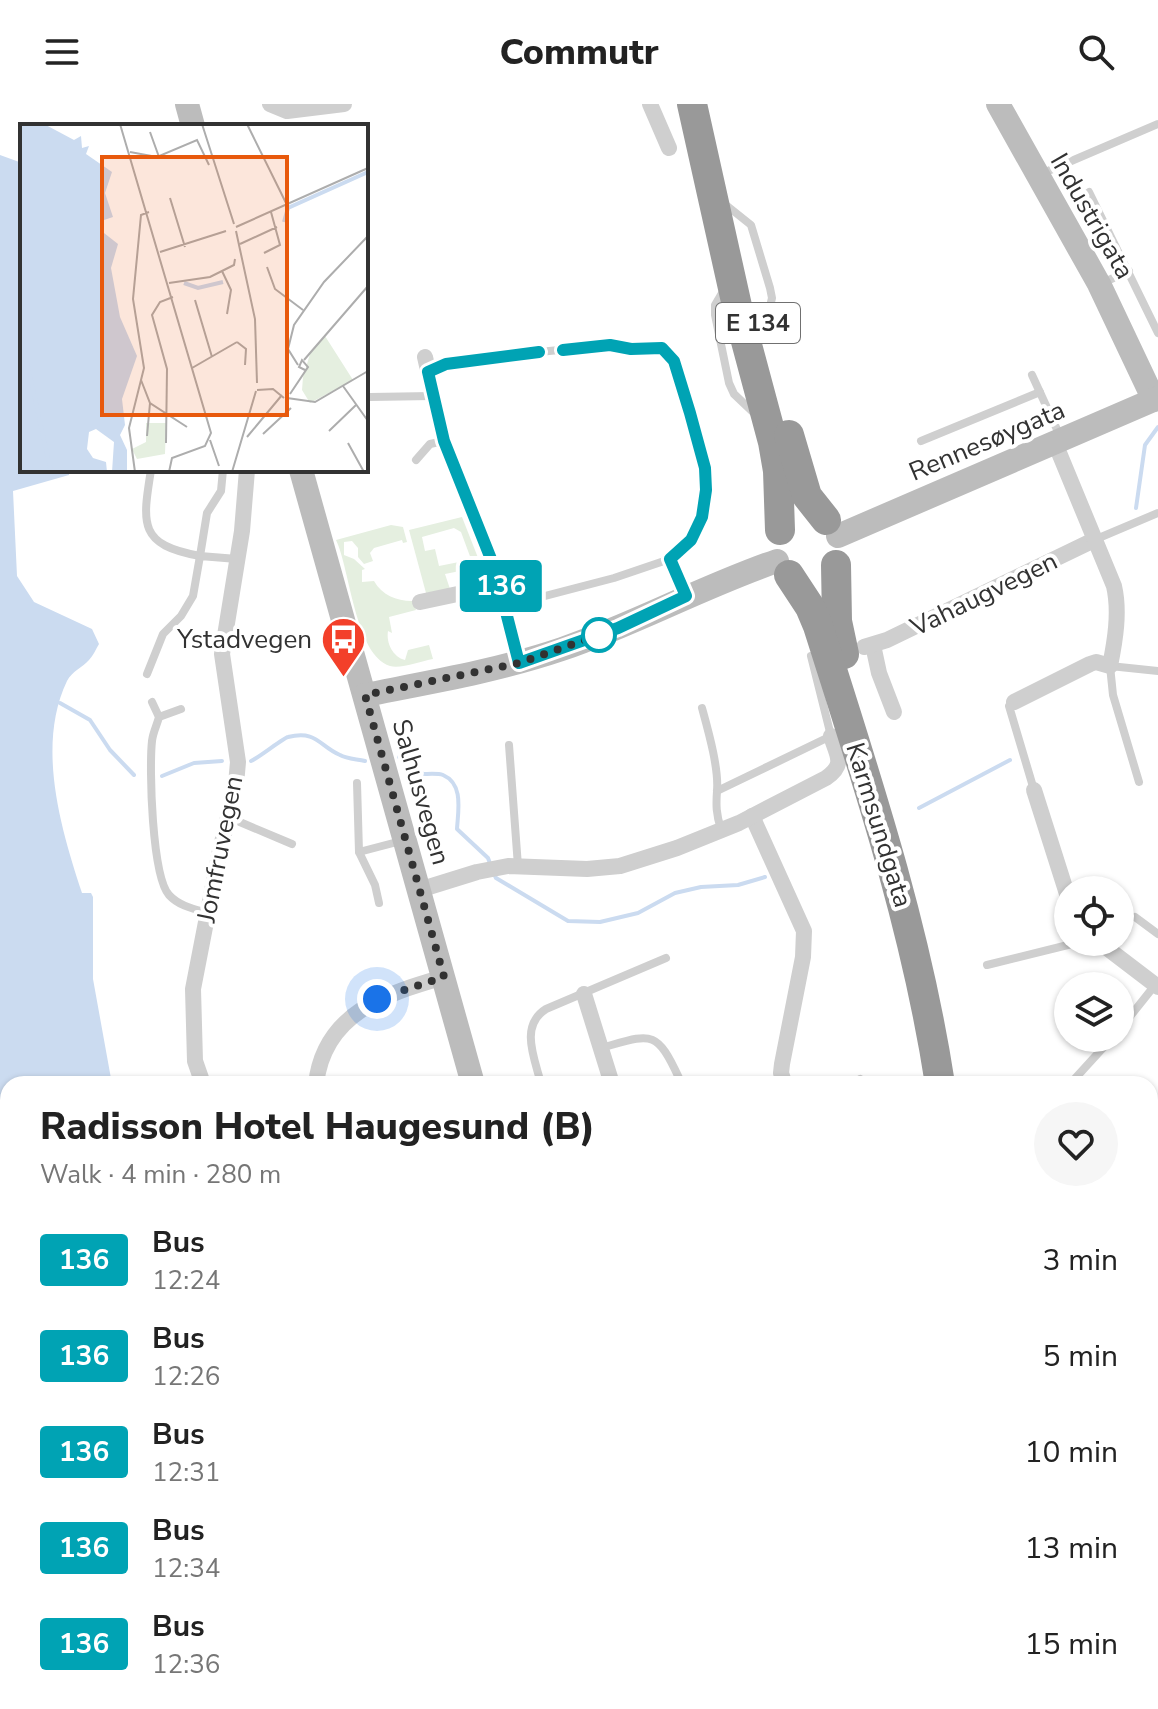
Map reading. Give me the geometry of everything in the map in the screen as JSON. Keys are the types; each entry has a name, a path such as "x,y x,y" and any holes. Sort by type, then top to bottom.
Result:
{"highway":[{"name":"E 134","path":"695,113 713,158 801,482 833,540"},
{"name":"E 134","path":"695,113 703,163 778,471 780,530 775,542 783,568"},
{"path":"780,530 790,519 804,515 833,540 817,579 806,581 783,568"},
{"name":"Karmsundgata","path":"833,540 841,640 917,915 939,1006 950,1076"},
{"name":"Karmsundgata","path":"783,568 810,607 818,626 888,852 928,1008 939,1076"}],"street":[{"path":"187,104 192,124"},
{"path":"270,104 287,111 344,104"},
{"path":"650,104 669,148"},
{"name":"Industrigata","path":"998,104 1099,284 1156,399"},
{"path":"426,365 444,441 507,606 519,663"},
{"name":"Rennesøygata","path":"833,540 1156,399"},
{"path":"1014,702 1090,664 1096,662 1110,666 1116,594 1058,441"},
{"name":"Jomfruvegen","path":"200,1076 195,1061 192,1002 196,968 236,784 238,762 222,654 238,559 247,472"},
{"name":"Salhusvegen","path":"302,472 471,1076"},
{"name":"Vahaugvegen","path":"894,712 868,646 1094,540"},
{"path":"365,695 519,663 618,628 686,596 783,568"},
{"path":"420,602 500,585"},
{"path":"419,890 477,872 518,867 587,869 620,866 677,848 752,816 819,783 837,770 839,762 831,736"},
{"path":"1034,790 1061,876"},
{"path":"752,816 804,931 801,969 782,1064 783,1076"},
{"path":"1118,956 1157,984"},
{"path":"317,1076 334,1035 361,1009 389,994 444,977"},
{"path":"584,994 610,1076"}],"lane":[{"path":"1037,176 1158,124"},
{"path":"1089,192 1158,333"},
{"path":"1099,284 1129,271"},
{"path":"426,365 610,345 631,349 662,348 674,361 705,468 702,517 691,540 670,559 614,578 507,606"},
{"path":"1032,375 1058,441"},
{"path":"921,441 1040,392"},
{"path":"370,397 432,396"},
{"path":"416,460 430,444 444,441"},
{"path":"151,472 145,516 151,535 160,544 179,552 238,559"},
{"path":"147,674 163,634 181,616 193,596 207,513 221,491 223,472"},
{"name":"Vahaugvegen","path":"1094,540 1158,513"},
{"path":"670,559 686,596"},
{"path":"717,791 831,736 811,656"},
{"path":"1139,782 1113,695 1110,666 1158,671"},
{"path":"152,702 159,717 152,736 151,762 159,876 173,898 189,908 208,913"},
{"path":"1014,702 1009,706 1012,722 1034,790"},
{"path":"702,708 712,752 717,791 715,805 721,829"},
{"path":"159,717 181,709"},
{"path":"509,745 518,867"},
{"path":"357,783 359,852 375,885 379,903"},
{"path":"228,817 292,844"},
{"path":"359,852 406,840"},
{"path":"1135,917 1158,934"},
{"path":"987,965 1054,948"},
{"path":"539,1076 530,1039 534,1020 546,1009 666,958"},
{"path":"1134,1012 1157,984"},
{"path":"601,1048 640,1037 652,1039 666,1050 678,1076"},
{"path":"1077,1076 1099,1052"}],"green space":[{"path":"462,517 484,573 488,573 490,579 486,580 481,575 477,560 471,559 461,532 454,528 422,537 425,551 435,549 439,566 459,562 460,571 445,574 450,589 426,593 409,530"},
{"path":"391,525 403,527 407,542 403,543 402,540 374,548 370,553 373,561 364,564 352,541 344,542 344,555 365,569 362,570 362,582 374,581 390,596 412,601 416,610 389,617 392,633 388,631 389,645 397,656 405,660 408,650 429,645 433,659 400,666 390,666 378,659 369,646 355,610 336,540"}],"water":[{"path":"0,155 20,162 20,472 69,472 69,475 13,491 17,576 34,602 92,629 99,644 86,663 67,681 53,733 53,760 66,842 82,893 91,893 93,897 93,979 111,1076 0,1076"}],"waterway":[{"path":"1136,508 1145,445 1158,427"},
{"path":"60,703 90,720 110,750 134,775"},
{"path":"251,761 285,738 298,735 312,737 343,756 365,761"},
{"path":"399,757 409,761 423,774 441,774 450,779 457,791 457,829 488,858 491,866"},
{"path":"919,808 1010,760"},
{"path":"162,776 194,763 222,761"},
{"path":"494,874 568,921 600,922 638,913 675,893 701,887 738,885 765,877"}],"bus line":[{"name":"136","path":"539,352 446,364 428,372 444,441 488,549 507,606 519,663 618,628 686,596 670,559 691,540 702,517 706,490 705,468 674,361 662,348 631,349 610,345 563,350"}],"place":[{"name":"Ystadvegen","path":"343,678"}],"route":[{"path":"377,999 444,977 365,695 519,663 599,635"}]}
